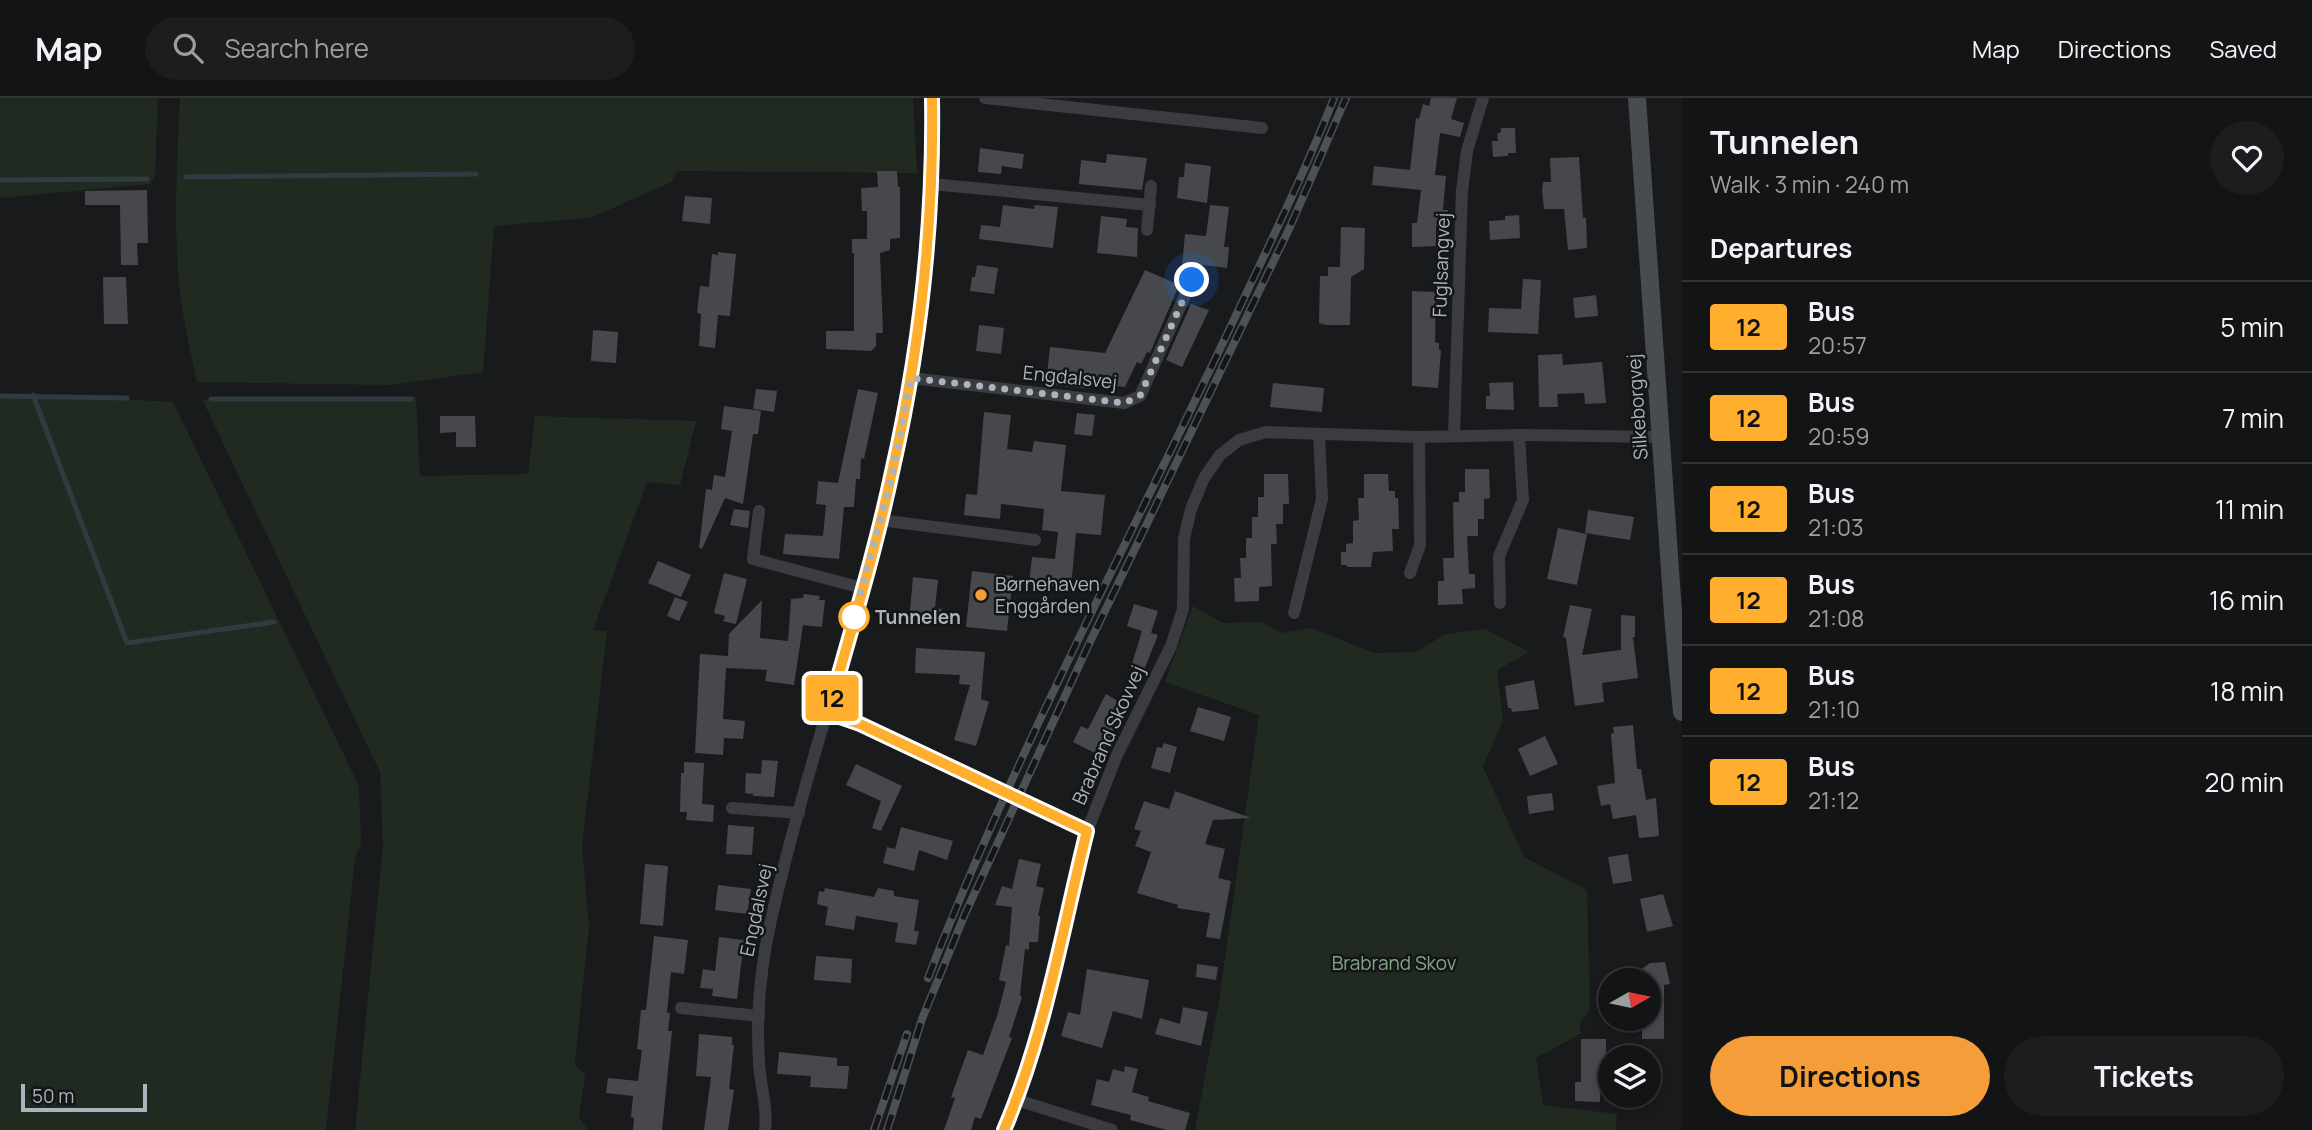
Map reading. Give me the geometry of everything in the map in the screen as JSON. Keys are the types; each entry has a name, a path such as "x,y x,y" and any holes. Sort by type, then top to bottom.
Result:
{"main road":[{"name":"Silkeborgvej","path":"1637,98 1682,712"}],"street":[{"name":"Engdalsvej","path":"765,1130 767,1111 759,1063 759,1016 764,958 799,813 897,451 925,280 931,184 932,98"},
{"path":"985,98 1262,128"},
{"name":"Fuglsangvej","path":"1454,435 1462,191 1467,151 1483,98"},
{"path":"931,184 1150,205"},
{"path":"1147,230 1151,186"},
{"name":"Engdalsvej","path":"911,378 1124,403 1140,396 1192,280"},
{"name":"Brabrand Skovvej","path":"1004,1130 1037,1040 1087,831 1117,755 1171,646 1183,609 1184,539 1191,509 1203,478 1220,455 1239,440 1266,432 1319,434"},
{"path":"1294,613 1322,499 1319,434 1419,437 1660,436"},
{"path":"1500,603 1499,556 1523,500 1519,435"},
{"path":"1410,573 1420,545 1419,437"},
{"path":"759,511 753,559 862,588"},
{"path":"880,520 1035,540"},
{"path":"828,713 860,724 982,782"},
{"path":"732,808 799,813"},
{"path":"681,1008 759,1016"},
{"path":"1017,1100 1112,1130"}],"green space":[{"path":"0,98 158,98 155,175 150,184 0,198"},
{"path":"180,98 913,98 917,173 678,171 672,182 590,218 494,226 483,372 390,385 197,382 183,313 178,271 176,206"},
{"path":"38,395 173,402 359,786 361,844 355,859 326,1130 0,1130 0,396"},
{"path":"416,397 420,476 528,474 535,416 696,421 680,485 647,482 593,630 607,631 582,846 589,927 575,1064 585,1075 579,1117 588,1130 355,1130 383,847 380,772 203,401 212,398"},
{"name":"Brabrand Skov","path":"1193,606 1223,623 1261,622 1281,633 1311,628 1374,653 1417,652 1445,634 1485,629 1529,652 1497,670 1503,720 1483,767 1524,857 1587,890 1590,1010 1580,1022 1580,1034 1536,1058 1543,1105 1617,1114 1616,1130 1195,1130 1219,1001 1259,715 1165,682"}],"building":[{"path":"1431,98 1457,98 1451,119 1464,123 1460,137 1440,133 1435,175 1446,176 1443,210 1448,210 1447,226 1436,226 1436,246 1412,247 1412,223 1417,223 1421,190 1372,185 1374,166 1410,170 1416,118 1419,119 1423,104 1429,106"},
{"path":"1501,128 1515,128 1516,153 1493,157 1492,141 1498,141 1497,134 1501,132"},
{"path":"980,148 1024,154 1022,169 1002,166 1001,174 978,172"},
{"path":"1107,154 1147,158 1142,190 1079,184 1081,160 1106,163"},
{"path":"1579,157 1587,248 1568,250 1564,209 1544,209 1542,189 1543,182 1551,182 1550,158"},
{"path":"1185,163 1211,166 1207,203 1177,198 1179,177 1184,177"},
{"path":"877,171 897,171 900,187 900,238 890,239 890,250 880,253 883,333 876,333 876,346 871,351 826,349 826,331 854,331 852,239 867,239 867,211 862,211 861,188 878,187"},
{"path":"147,190 148,243 137,243 138,265 121,265 120,205 85,205 85,191"},
{"path":"685,196 712,198 710,224 682,221"},
{"path":"1003,205 1034,209 1035,205 1058,207 1053,248 979,239 981,225 1000,227"},
{"path":"1210,205 1229,207 1224,247 1229,247 1227,268 1195,264 1194,268 1182,266 1185,234 1206,236"},
{"path":"1519,215 1520,238 1490,240 1489,221 1505,220 1505,216"},
{"path":"1101,216 1127,219 1126,227 1138,228 1137,257 1097,253"},
{"path":"1341,227 1365,228 1364,269 1351,277 1350,325 1326,325 1319,323 1320,276 1328,276 1328,267 1340,267"},
{"path":"718,252 736,254 730,316 718,315 715,348 699,346 701,314 697,313 700,286 709,287 712,254 718,255"},
{"path":"977,265 998,268 994,294 970,291"},
{"path":"1145,270 1179,285 1150,353 1147,352 1141,364 1137,362 1125,387 1090,383 1090,389 1046,384 1050,347 1105,353"},
{"path":"103,277 126,277 128,324 104,324"},
{"path":"1523,279 1541,280 1538,334 1488,332 1489,308 1521,309"},
{"path":"1412,291 1436,292 1435,342 1439,343 1441,350 1438,388 1412,386"},
{"path":"1596,295 1598,316 1575,318 1573,298"},
{"path":"1191,304 1209,310 1182,367 1166,360"},
{"path":"979,325 1004,328 1001,354 976,351"},
{"path":"593,330 618,332 616,363 591,361"},
{"path":"1562,354 1563,365 1602,362 1606,403 1585,404 1584,393 1557,394 1558,407 1539,407 1538,355"},
{"path":"1513,382 1514,410 1486,409 1486,396 1490,396 1489,383"},
{"path":"1273,383 1324,388 1322,412 1270,407"},
{"path":"756,389 777,391 774,412 753,409"},
{"path":"858,389 878,393 864,459 861,458 860,479 856,479 854,507 844,507 839,559 783,554 785,534 823,536 826,505 816,504 818,481 838,483"},
{"path":"724,406 761,411 758,434 753,434 743,504 725,498 702,549 699,548 706,489 712,490 714,475 725,477 732,431 721,429"},
{"path":"984,412 1011,415 1007,449 1032,452 1034,441 1066,445 1061,491 1105,495 1101,535 1076,533 1071,588 1029,583 1032,557 1055,559 1058,532 1042,530 1044,509 1001,504 1000,519 964,515 966,494 977,495"},
{"path":"1077,413 1095,415 1092,436 1074,434"},
{"path":"440,416 475,416 476,447 456,447 456,432 440,433"},
{"path":"1465,469 1489,469 1490,498 1484,499 1484,519 1478,519 1478,536 1467,536 1469,574 1475,574 1475,588 1462,589 1463,604 1438,605 1438,581 1444,581 1443,558 1454,558 1453,502 1459,502 1459,492 1465,492"},
{"path":"1264,474 1288,474 1289,504 1283,504 1283,524 1276,524 1277,544 1271,544 1272,586 1259,587 1259,601 1235,602 1234,578 1241,578 1240,558 1246,558 1246,538 1252,538 1252,517 1258,517 1258,497 1264,497"},
{"path":"1364,474 1388,474 1389,491 1395,491 1395,498 1398,498 1399,529 1392,529 1393,551 1373,552 1371,567 1347,567 1341,565 1341,552 1346,552 1346,544 1353,543 1353,521 1359,520 1358,498 1364,498"},
{"path":"734,509 750,511 748,528 730,525"},
{"path":"1588,510 1634,517 1630,540 1585,533"},
{"path":"1558,528 1587,534 1577,585 1547,579"},
{"path":"658,561 691,575 681,597 648,583"},
{"path":"972,571 1013,576 1007,631 966,627"},
{"path":"724,573 747,579 736,624 723,621 725,616 714,613"},
{"path":"913,577 938,580 935,608 942,609 940,624 909,621"},
{"path":"804,594 820,596 819,600 825,600 822,627 803,625 794,685 765,681 767,670 726,668 723,719 745,721 743,739 724,738 723,755 695,753 700,654 728,656 729,634 762,600 760,638 788,641 791,599 803,598"},
{"path":"675,597 688,602 679,621 667,616"},
{"path":"1134,604 1158,611 1151,633 1158,635 1144,670 1131,667 1142,631 1127,626"},
{"path":"1570,605 1592,609 1582,655 1621,650 1621,615 1635,616 1633,637 1638,678 1602,683 1604,702 1575,706 1566,638 1563,637"},
{"path":"916,648 985,652 981,699 989,702 976,746 954,740 970,685 959,684 960,675 915,673"},
{"path":"1534,680 1539,709 1512,712 1511,708 1508,708 1505,686"},
{"path":"1106,694 1118,701 1114,710 1122,714 1101,756 1073,742 1081,726 1088,729"},
{"path":"1198,707 1231,717 1224,741 1190,731"},
{"path":"1633,725 1637,769 1641,769 1646,800 1656,798 1659,836 1639,838 1636,815 1613,819 1610,804 1601,806 1597,786 1615,783 1611,734 1614,733 1613,727"},
{"path":"1545,736 1558,764 1530,776 1518,749"},
{"path":"1164,743 1177,747 1170,773 1151,768 1157,747 1162,748"},
{"path":"762,760 778,761 774,797 745,793 746,773 761,774"},
{"path":"684,762 704,763 702,804 714,805 713,822 686,820 687,812 680,812 681,773 684,773"},
{"path":"856,764 902,786 881,831 872,828 881,801 846,785"},
{"path":"1175,791 1251,818 1213,820 1205,844 1225,849 1218,878 1231,881 1220,939 1206,937 1210,913 1177,908 1178,905 1137,893 1151,852 1135,846 1141,831 1134,829 1144,801 1169,809"},
{"path":"1552,793 1554,810 1529,814 1527,796"},
{"path":"728,825 754,827 752,855 726,854"},
{"path":"901,827 953,841 947,860 919,850 914,871 883,863 887,847 895,849"},
{"path":"1628,854 1632,881 1613,884 1608,857"},
{"path":"1019,859 1041,864 1036,886 1044,888 1038,916 1038,942 1029,942 1029,950 1025,949 1022,997 1009,1037 1012,1038 981,1119 975,1117 971,1130 944,1130 955,1098 951,1097 968,1050 983,1055 998,1013 1006,982 999,980 1006,945 1009,946 1012,907 995,905 1002,886 1012,889"},
{"path":"645,864 668,866 663,926 640,924"},
{"path":"718,885 751,889 747,914 715,910"},
{"path":"825,888 874,897 878,888 894,891 894,896 919,900 914,931 919,931 916,945 895,942 898,923 856,916 854,930 825,925 828,907 817,904 819,891 824,892"},
{"path":"1663,894 1673,926 1647,932 1640,899"},
{"path":"654,936 688,940 684,974 671,972 667,1013 670,1013 668,1031 672,1031 662,1130 633,1130 633,1096 606,1093 608,1078 638,1081 642,1050 637,1049 641,1010 646,1010"},
{"path":"719,937 744,940 737,999 712,996 713,989 700,988 703,969 715,971"},
{"path":"816,956 852,959 851,983 814,980"},
{"path":"1665,962 1670,984 1664,985 1664,1039 1642,1039 1642,1031 1661,1031 1661,968 1643,968 1650,963"},
{"path":"1197,964 1218,967 1216,980 1196,977"},
{"path":"1087,969 1149,980 1142,1019 1113,1011 1102,1048 1061,1036 1068,1012 1080,1015"},
{"path":"1183,1007 1208,1012 1201,1046 1155,1034 1160,1018 1180,1024"},
{"path":"699,1034 732,1037 734,1045 729,1089 734,1090 728,1130 704,1130 711,1077 696,1076"},
{"path":"1581,1039 1606,1039 1606,1045 1598,1045 1598,1102 1575,1101 1575,1082 1581,1082"},
{"path":"779,1052 837,1058 837,1066 849,1066 847,1089 810,1087 811,1076 777,1074"},
{"path":"1125,1066 1138,1069 1132,1092 1149,1097 1148,1101 1190,1113 1185,1130 1167,1130 1130,1120 1131,1115 1091,1105 1097,1079 1109,1082 1113,1069 1124,1072"}],"waterway":[{"path":"186,177 476,174"},
{"path":"0,180 147,179"},
{"path":"33,395 127,643 274,622"},
{"path":"0,396 127,398"},
{"path":"211,399 411,399"}],"railway":[{"path":"928,978 961,895 1034,732 1270,244 1334,98"},
{"path":"887,1130 922,1019 965,914 1088,646 1290,227 1346,98"},
{"path":"874,1130 907,1034"}],"bus line":[{"name":"12","path":"932,98 929,233 911,378 892,476 828,713 860,724 1087,831 1037,1040 1004,1130"}],"place":[{"name":"Børnehaven Enggården","path":"981,595"},
{"name":"Tunnelen","path":"854,617"}],"route":[{"path":"854,617 892,476 911,378 1124,403 1140,396 1192,280"}]}
